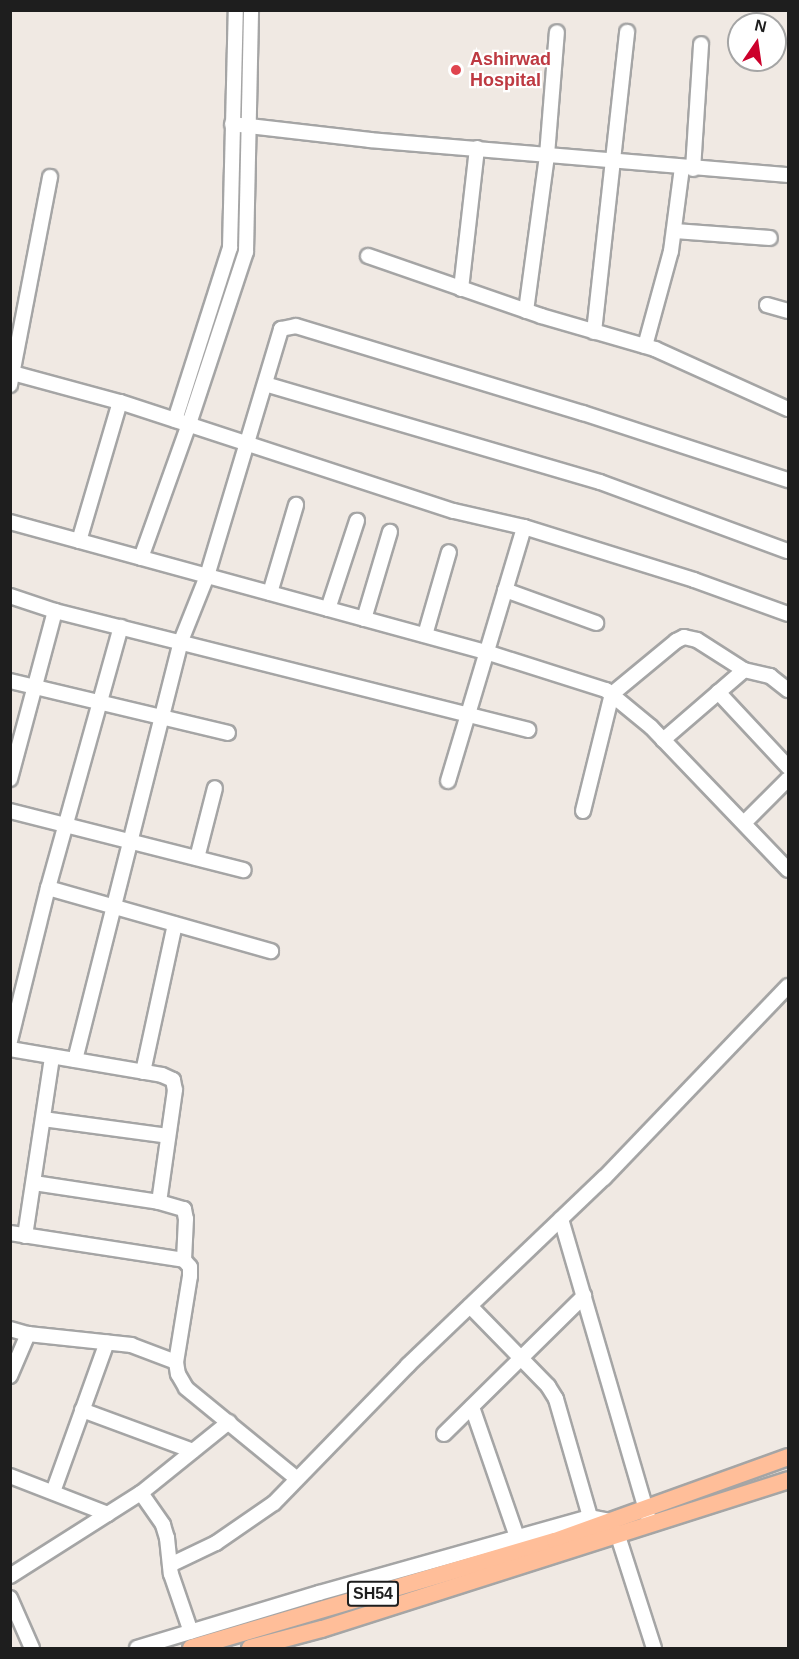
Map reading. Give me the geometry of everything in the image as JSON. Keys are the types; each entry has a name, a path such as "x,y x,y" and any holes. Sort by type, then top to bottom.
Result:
{"main road":[{"name":"SH54","path":"250,1648 322,1629 614,1528 646,1509 789,1457"},
{"path":"772,1463 784,1482"},
{"name":"SH54","path":"614,1528 651,1525 784,1482"},
{"name":"SH54","path":"191,1640 557,1548"}],"street":[{"path":"175,420 230,248 236,10"},
{"path":"141,558 189,424 246,252 251,10"},
{"path":"526,311 547,155 557,32"},
{"path":"594,332 627,32"},
{"path":"645,346 675,231 688,168 701,44"},
{"path":"232,124 370,140 477,147 613,162 789,175"},
{"path":"461,289 477,147"},
{"path":"50,177 12,379 120,402 453,511 524,527 694,580 789,614"},
{"path":"675,231 770,238"},
{"path":"368,256 526,311 645,346 789,409"},
{"path":"767,305 789,311"},
{"path":"75,1060 112,906 181,642 207,576 281,329 296,326 583,413 789,480"},
{"path":"265,384 600,482 789,551"},
{"path":"79,541 120,402"},
{"path":"270,593 296,505"},
{"path":"328,609 357,521"},
{"path":"10,522 486,652 612,694 663,740 789,870"},
{"path":"448,781 524,527"},
{"path":"364,619 390,532"},
{"path":"425,635 449,552"},
{"path":"505,590 596,623"},
{"path":"10,596 55,611 469,712 528,730"},
{"path":"10,778 55,611"},
{"path":"10,1041 48,888 121,627"},
{"path":"583,811 612,694 676,640 684,637 697,640 744,670 770,676 789,690"},
{"path":"663,740 744,670"},
{"path":"10,681 228,733"},
{"path":"718,692 789,767"},
{"path":"744,824 789,779"},
{"path":"197,858 215,788"},
{"path":"10,811 244,870"},
{"path":"48,888 271,951"},
{"path":"143,1072 175,924"},
{"path":"170,1565 233,1532 274,1503 296,1478 470,1306 604,1178 789,986"},
{"path":"10,1050 143,1072 173,1080 175,1090 159,1202"},
{"path":"25,1236 52,1057"},
{"path":"43,1119 168,1136"},
{"path":"34,1183 159,1202 184,1209 186,1219 184,1260 189,1267 190,1276 176,1362 178,1374 186,1388 296,1478"},
{"path":"561,1219 651,1525"},
{"path":"10,1233 184,1260"},
{"path":"444,1434 584,1296"},
{"path":"470,1306 522,1359 556,1399 590,1517"},
{"path":"10,1329 28,1334 107,1342 148,1349 176,1362"},
{"path":"10,1376 28,1334"},
{"path":"53,1492 107,1342"},
{"path":"472,1407 517,1537"},
{"path":"82,1410 193,1451"},
{"path":"10,1576 141,1493 229,1422"},
{"path":"10,1476 108,1514"},
{"path":"141,1493 163,1525 170,1565 191,1640"},
{"path":"136,1648 191,1640 517,1537 590,1517 614,1528 654,1648"},
{"path":"11,1598 32,1648"}],"place":[{"name":"Ashirwad Hospital","path":"456,70"}]}
